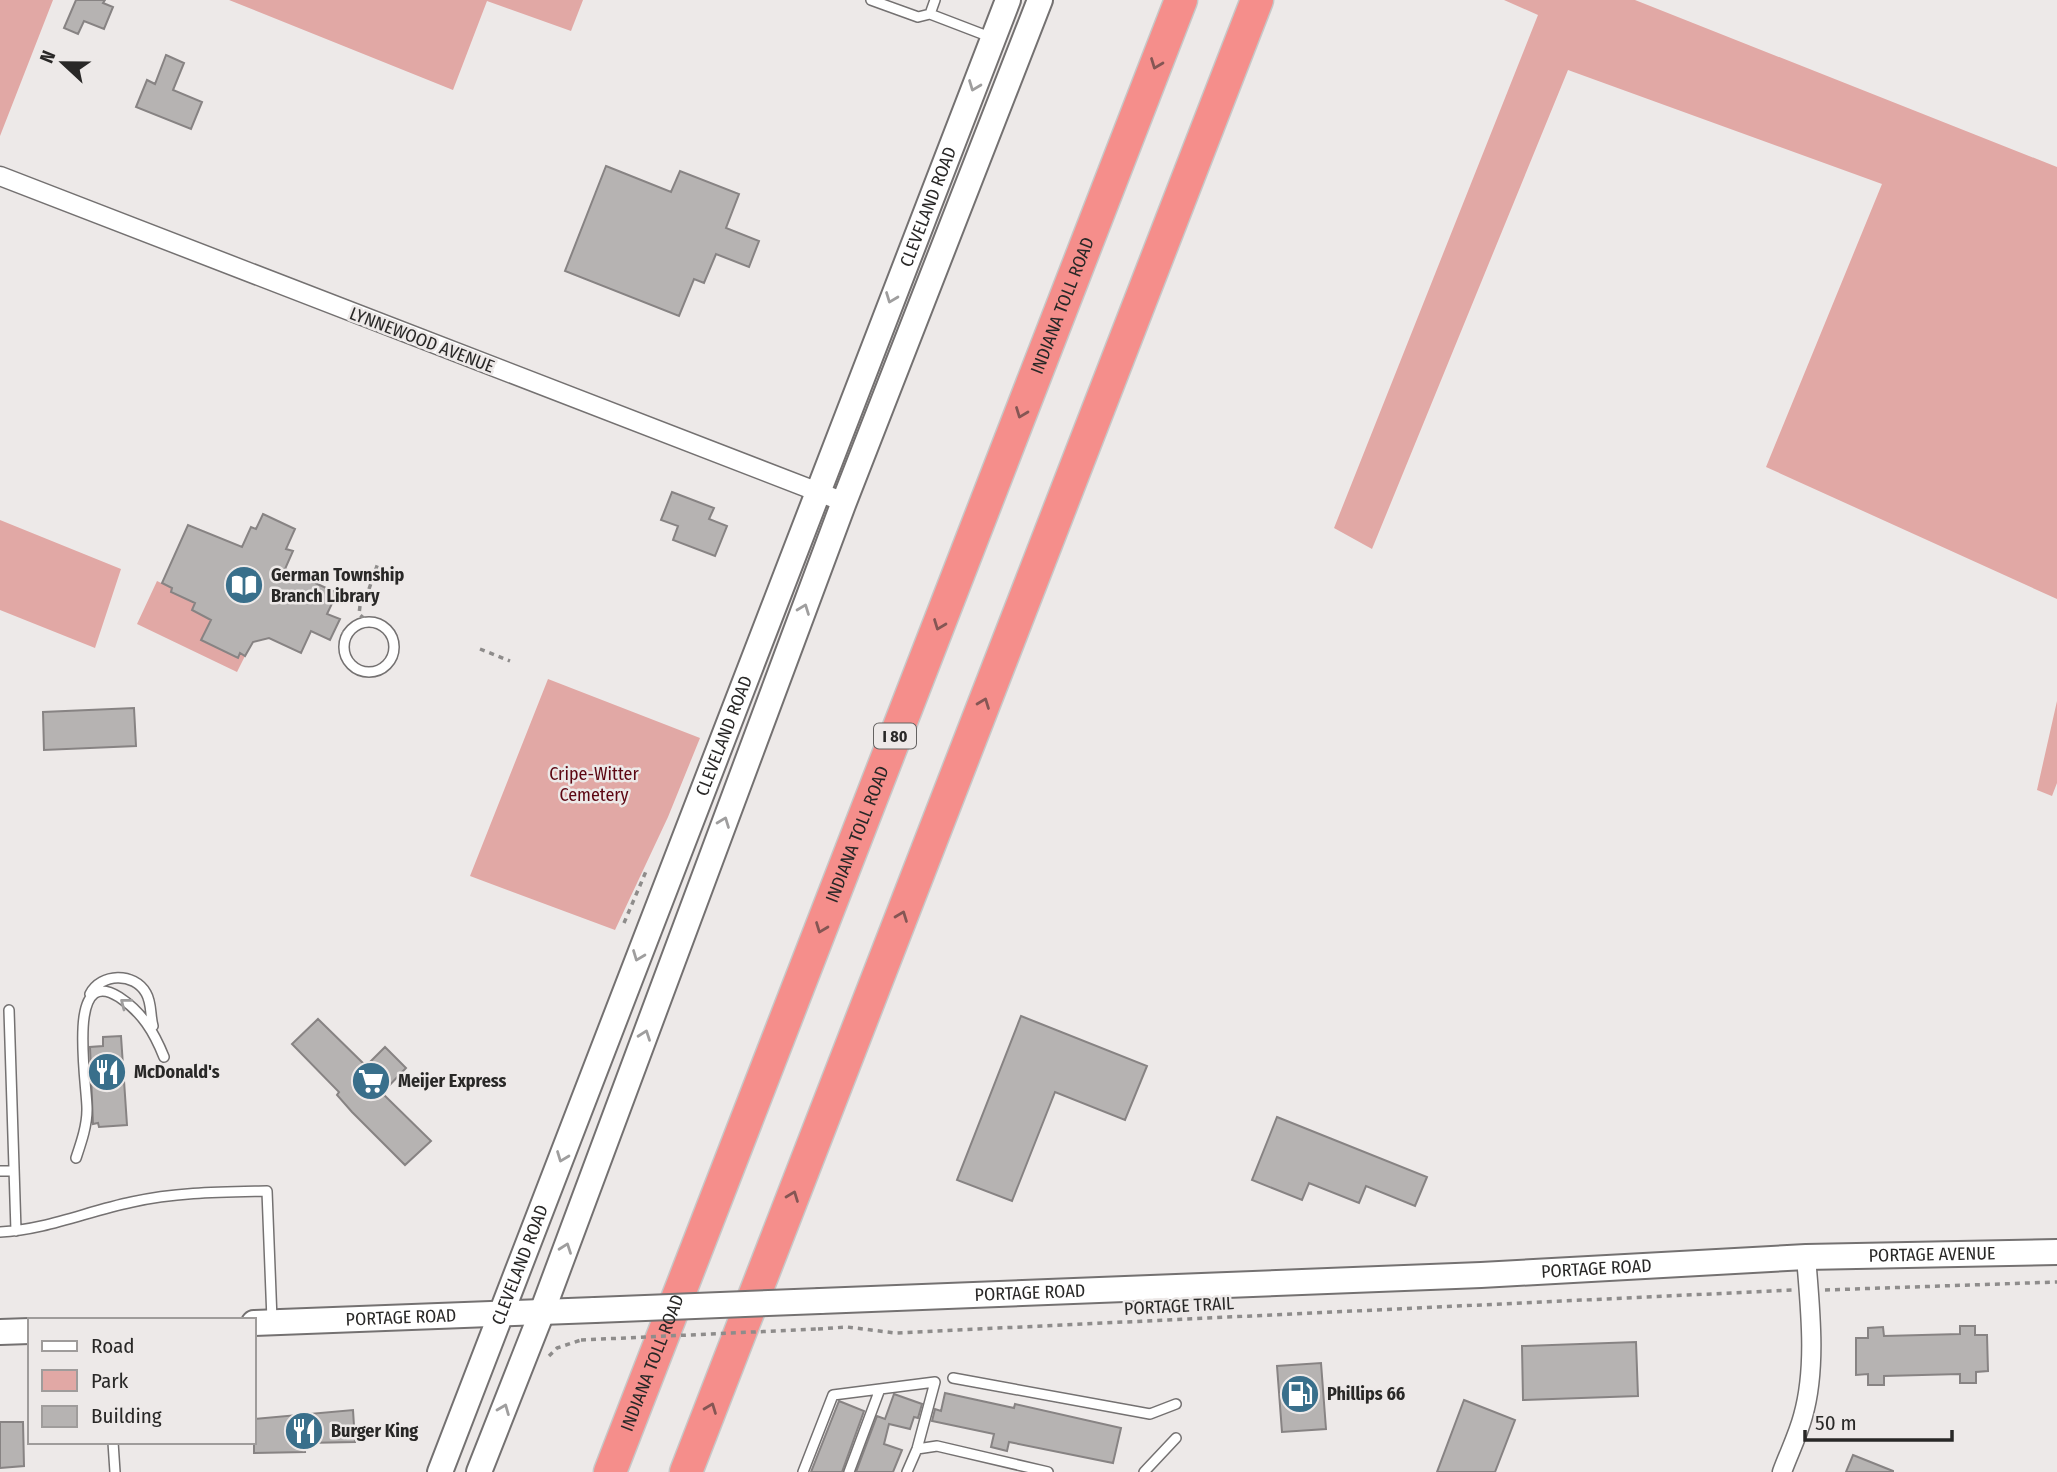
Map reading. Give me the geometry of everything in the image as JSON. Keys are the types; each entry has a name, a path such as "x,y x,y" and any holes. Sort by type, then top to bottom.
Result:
{"highway":[{"name":"INDIANA TOLL ROAD","path":"610,1472 1181,0"},
{"path":"686,1472 1256,0"}],"main road":[{"name":"CLEVELAND ROAD","path":"440,1472 1008,0"},
{"name":"CLEVELAND ROAD","path":"479,1472 542,1312 844,502 1040,0"},
{"name":"PORTAGE AVENUE","path":"1806,1257 2057,1252"},
{"name":"PORTAGE ROAD","path":"263,1322 1481,1275 1806,1257"},
{"path":"0,1332 28,1331"}],"street":[{"name":"LYNNEWOOD AVENUE","path":"0,176 844,502"},
{"path":"1782,1472 1804,1414 1808,1390 1810,1347 1806,1257"}],"lane":[{"path":"871,0 918,17 930,13 993,38"},
{"path":"930,13 935,0"},
{"path":"367,621 383,625 394,641 391,660 376,671 360,671 347,660 343,643 345,634 367,621"},
{"path":"76,1158 88,1109 83,1033 88,999 94,988 109,979 127,979 136,983 148,997 155,1035"},
{"path":"88,999 93,993 102,991 117,996 144,1018 164,1057"},
{"path":"9,1010 5,1030 16,1231"},
{"path":"0,1171 14,1171"},
{"path":"0,1232 32,1230 92,1210 181,1192 267,1191 263,1322"},
{"path":"953,1378 1150,1414 1176,1404"},
{"path":"803,1472 833,1395 935,1382 917,1449 906,1472"},
{"path":"849,1472 880,1389"},
{"path":"1144,1472 1176,1438"},
{"path":"113,1444 115,1472"},
{"path":"917,1449 937,1446 1048,1472"}],"path":[{"path":"369,589 378,563"},
{"path":"360,606 359,614 367,621"},
{"path":"480,649 510,661"},
{"path":"1831,1289 2057,1282"},
{"name":"PORTAGE TRAIL","path":"545,1355 547,1358 557,1348 581,1340 847,1327 909,1332 1778,1291"}],"green space":[{"path":"0,0 53,0 0,136"},
{"path":"229,0 583,0 571,31 487,1 453,90"},
{"path":"1504,0 1635,0 2057,167 2057,599 1766,467 1882,184 1568,70 1372,549 1334,528 1538,15"},
{"path":"0,520 121,569 95,648 0,610"},
{"path":"157,581 172,588 171,592 197,599 192,610 211,620 201,640 238,658 240,653 245,656 237,672 137,624"},
{"name":"Cripe-Witter Cemetery","path":"548,679 700,738 668,817 615,930 470,876"},
{"path":"2057,701 2057,783 2052,796 2037,790"}],"building":[{"path":"76,0 105,0 103,3 113,7 104,29 84,21 78,34 64,28"},
{"path":"166,55 184,63 173,90 202,102 191,129 136,107 147,80 155,84"},
{"path":"606,166 671,192 680,171 739,194 726,228 759,241 749,267 716,254 704,283 694,279 679,316 565,271"},
{"path":"672,492 714,508 709,519 727,526 715,556 673,540 678,526 661,520"},
{"name":"German Township Branch Library","path":"263,514 295,529 286,549 293,551 285,569 337,593 327,614 340,619 330,640 311,631 301,653 269,638 253,642 245,656 240,653 238,658 201,640 211,620 192,610 195,603 171,592 172,588 162,583 188,525 242,547 251,527 256,529"},
{"path":"134,708 136,746 44,750 43,712"},
{"path":"1021,1016 1147,1066 1125,1120 1055,1092 1012,1201 957,1180"},
{"path":"318,1019 366,1066 385,1047 406,1068 382,1093 431,1141 405,1165 352,1112 337,1095 339,1092 292,1044"},
{"name":"McDonald's","path":"121,1036 127,1125 99,1127 98,1123 93,1124 90,1047 103,1046 103,1037"},
{"path":"1277,1117 1427,1177 1415,1206 1366,1186 1359,1203 1309,1183 1302,1200 1252,1180"},
{"path":"1960,1326 1975,1326 1975,1335 1987,1335 1988,1371 1976,1372 1976,1383 1960,1383 1960,1374 1884,1376 1884,1385 1868,1385 1868,1374 1856,1375 1856,1338 1868,1338 1868,1328 1883,1327 1884,1336 1960,1334"},
{"path":"1636,1342 1638,1396 1523,1400 1522,1346"},
{"path":"1321,1363 1326,1429 1282,1432 1277,1366"},
{"path":"945,1393 1014,1408 1015,1404 1121,1428 1113,1463 1009,1442 1007,1451 991,1447 994,1434 932,1421 935,1409 941,1411"},
{"path":"894,1394 922,1404 918,1418 914,1417 910,1429 889,1424 884,1444 902,1450 893,1472 856,1472 877,1416 885,1419"},
{"path":"1464,1400 1515,1420 1495,1472 1437,1472"},
{"path":"839,1401 864,1411 842,1472 811,1472"},
{"name":"Burger King","path":"353,1410 355,1442 304,1443 305,1452 254,1453 256,1419"},
{"path":"0,1422 23,1422 24,1466 0,1468"},
{"path":"1853,1455 1893,1471 1893,1472 1846,1472"}],"place":[{"name":"German Township Branch Library","path":"244,585"},
{"name":"McDonald's","path":"107,1072"},
{"name":"Meijer Express","path":"371,1081"},
{"name":"Phillips 66","path":"1300,1394"},
{"name":"Burger King","path":"304,1431"}]}
